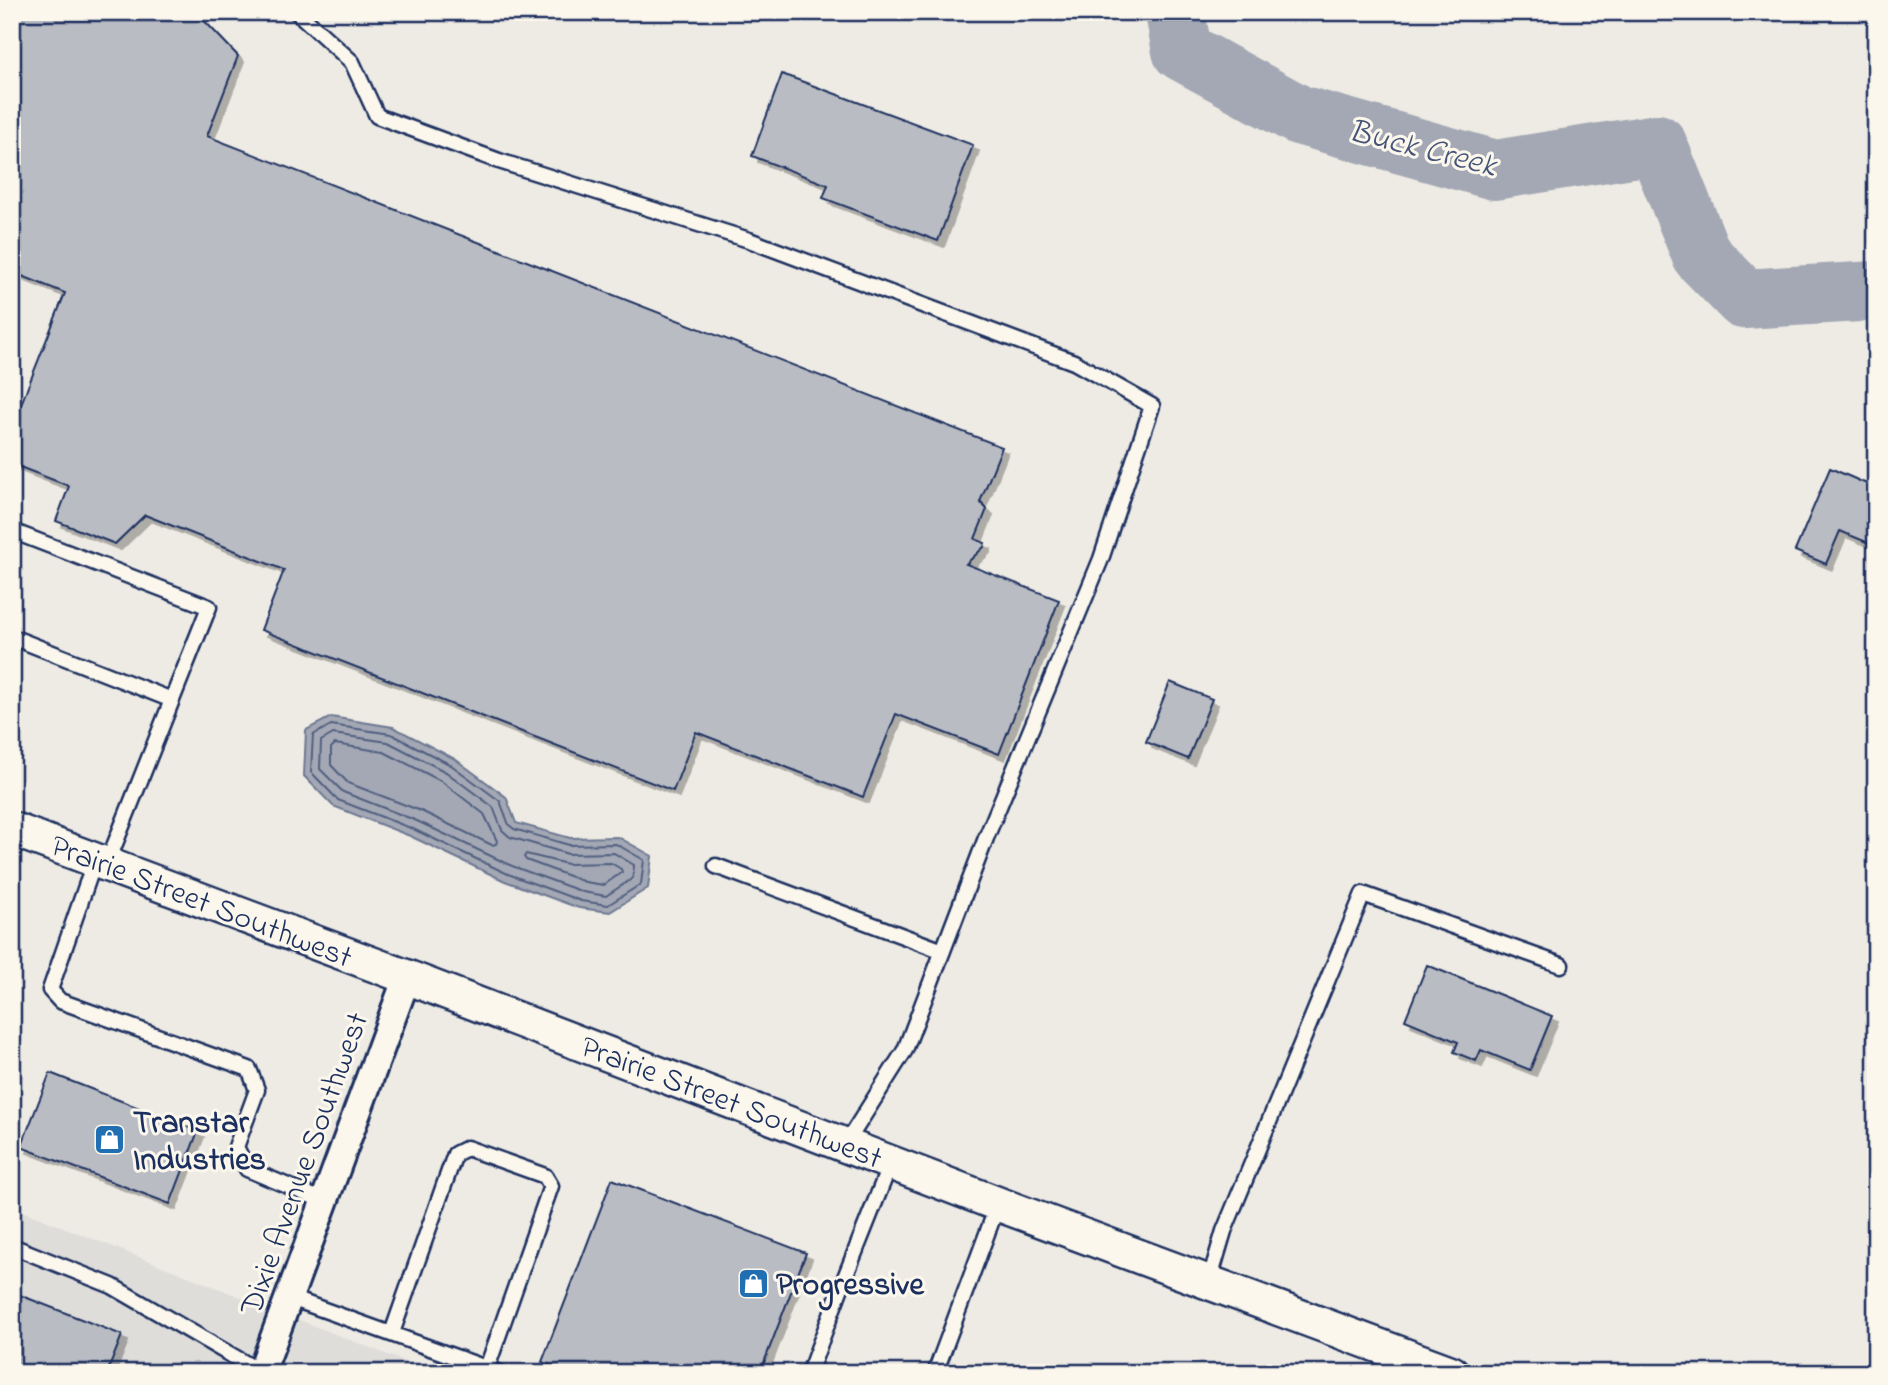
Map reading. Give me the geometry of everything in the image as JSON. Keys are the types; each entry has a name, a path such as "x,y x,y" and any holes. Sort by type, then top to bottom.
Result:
{"street":[{"name":"Prairie Street Southwest","path":"12,829 1452,1373"},
{"name":"Dixie Avenue Southwest","path":"261,1373 407,977"}],"lane":[{"path":"297,12 352,62 377,116 499,161 749,240 1022,342 1074,362 1152,406 1101,559 986,838 905,1050 845,1145"},
{"path":"12,531 209,607 172,700 101,862 51,990 60,1001 249,1069 257,1090 236,1147 247,1169 324,1201"},
{"path":"12,637 172,700"},
{"path":"716,866 943,951"},
{"path":"1209,1282 1224,1231 1363,894 1561,965"},
{"path":"288,1297 493,1370 551,1186 545,1175 467,1148 455,1154 392,1333"},
{"path":"809,1373 891,1162"},
{"path":"935,1373 998,1203"},
{"path":"12,1246 112,1286 261,1373"}],"shaded area":[{"path":"12,1207 434,1373 12,1373"}],"water":[{"path":"331,717 393,727 455,759 506,797 516,823 570,838 618,837 652,856 648,888 610,912 579,908 505,881 410,836 333,806 304,776 306,730"}],"building":[{"path":"12,12 196,12 238,56 207,136 1002,447 980,502 987,509 975,539 985,543 984,547 966,564 1059,600 999,754 896,714 863,797 696,732 673,791 261,630 284,570 145,515 115,544 56,521 69,486 12,464 12,427 65,293 12,272"},
{"path":"782,74 973,145 938,241 823,198 828,185 752,156"},
{"path":"1830,468 1876,488 1876,546 1840,531 1826,564 1795,551"},
{"path":"1170,682 1212,699 1188,759 1146,742"},
{"path":"1427,965 1552,1016 1530,1070 1481,1050 1476,1061 1454,1052 1458,1042 1405,1020"},
{"name":"Transtar Industries","path":"50,1073 198,1131 170,1204 21,1147"},
{"path":"612,1179 806,1253 760,1373 569,1373 542,1362"},
{"path":"12,1292 122,1335 107,1373 12,1373"}],"waterway":[{"name":"Buck Creek","path":"1175,12 1182,51 1299,115 1495,170 1657,144 1702,256 1744,299 1876,291"}],"place":[{"name":"Transtar Industries","path":"110,1139"},
{"name":"Progressive","path":"753,1283"}]}
